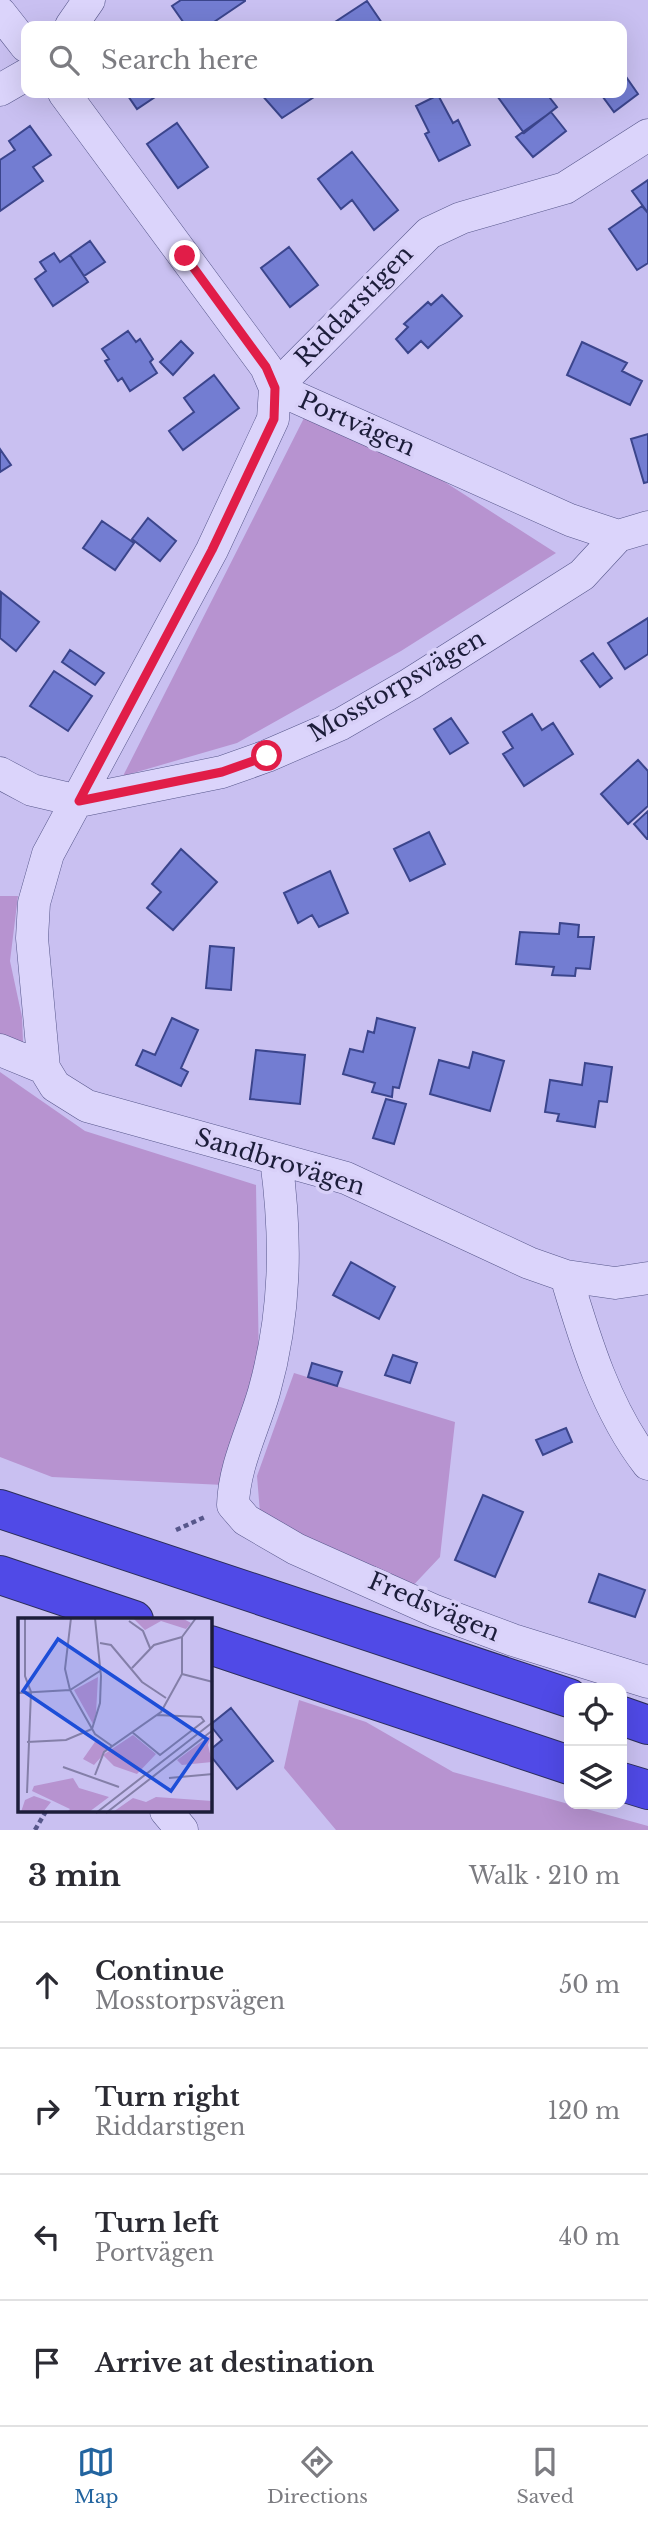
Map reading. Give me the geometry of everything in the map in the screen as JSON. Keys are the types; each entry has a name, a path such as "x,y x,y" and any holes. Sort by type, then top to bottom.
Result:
{"highway":[{"path":"0,1509 564,1696"},
{"path":"0,1576 128,1618"},
{"path":"212,1647 564,1763"},
{"path":"627,1718 648,1725"},
{"path":"627,1784 648,1790"}],"street":[{"path":"74,21 89,0"},
{"path":"0,13 21,40"},
{"path":"0,90 21,78"},
{"name":"Portvägen","path":"68,98 266,367 275,388 570,520 618,536"},
{"name":"Riddarstigen","path":"44,1068 32,938 34,903 48,854 79,801 245,480 274,419 275,388 429,233 461,218 565,188 648,135"},
{"path":"618,536 648,527"},
{"name":"Mosstorpsvägen","path":"0,773 32,790 79,801 222,772 341,724 582,575 618,536"},
{"name":"Sandbrovägen","path":"0,1050 44,1068 54,1086 87,1106 346,1178 529,1262 566,1276 615,1283 648,1278"},
{"name":"Fredsvägen","path":"276,1159 285,1226 281,1312 264,1392 233,1483 233,1505 246,1520 296,1549 435,1611 513,1640 648,1682"},
{"path":"566,1276 606,1392 635,1448 648,1464"},
{"path":"167,1812 182,1830"}],"path":[{"path":"36,1830 45,1812"}],"shaded area":[{"path":"304,418 404,456 556,553 401,651 237,743 123,776"},
{"path":"0,896 18,896 10,961 22,1017 23,1042 13,1048 0,1043"},
{"path":"0,1072 85,1131 256,1185 259,1366 224,1485 52,1477 0,1457"},
{"path":"294,1373 455,1422 440,1557 406,1593 260,1513 257,1476"},
{"path":"299,1700 366,1722 453,1772 564,1803 564,1809 587,1809 648,1826 648,1830 336,1830 284,1768"}],"building":[{"path":"181,0 245,0 215,21 182,21 172,6"},
{"path":"367,1 381,21 337,21"},
{"path":"627,78 638,94 614,112 604,98 627,98"},
{"path":"129,98 154,98 137,109"},
{"path":"264,98 312,98 282,118"},
{"path":"432,98 440,98 453,123 458,120 470,145 439,161 425,134 429,132 416,106"},
{"path":"499,98 550,98 557,107 524,133"},
{"path":"551,112 566,131 533,157 516,137"},
{"path":"177,123 208,167 178,188 147,144"},
{"path":"30,126 51,155 33,167 43,181 0,211 0,160 15,150 9,141"},
{"path":"352,152 398,210 374,230 352,200 341,209 318,179"},
{"path":"648,180 648,213 632,191"},
{"path":"642,206 648,213 648,263 637,270 609,229"},
{"path":"90,241 105,262 84,276 70,255"},
{"path":"289,247 318,285 290,307 261,268"},
{"path":"54,253 60,262 70,255 88,282 53,306 35,279 46,271 40,262"},
{"path":"442,295 462,316 428,348 421,341 408,353 396,339 408,327 404,324 428,302 431,305"},
{"path":"128,331 136,342 140,339 153,359 150,362 157,373 130,391 122,378 118,381 105,361 109,359 102,349"},
{"path":"181,341 193,353 173,375 160,362"},
{"path":"582,342 627,363 622,371 642,381 630,405 567,375"},
{"path":"214,375 239,408 183,450 169,431 194,412 184,398"},
{"path":"648,434 648,482 644,483 631,439"},
{"path":"0,449 11,465 0,472"},
{"path":"148,518 176,541 160,561 132,539"},
{"path":"102,521 134,543 115,570 83,548"},
{"path":"1,592 39,622 16,651 0,638"},
{"path":"648,618 648,654 625,669 608,643"},
{"path":"70,650 104,673 95,685 62,662"},
{"path":"593,653 612,678 600,687 581,661"},
{"path":"54,671 92,696 68,731 30,706"},
{"path":"532,714 542,730 553,723 573,754 524,786 503,754 513,748 503,732"},
{"path":"451,718 468,743 450,754 434,729"},
{"path":"638,760 648,771 648,806 628,824 601,794"},
{"path":"648,811 648,839 647,839 634,824"},
{"path":"429,832 445,864 410,881 394,849"},
{"path":"181,849 217,882 173,930 147,908 161,892 152,884"},
{"path":"330,871 348,913 319,927 312,915 298,923 284,893"},
{"path":"560,923 579,925 578,937 594,937 590,969 576,968 575,976 552,975 554,967 516,964 520,932 559,934"},
{"path":"210,946 234,948 231,990 206,988"},
{"path":"172,1018 198,1030 181,1068 188,1072 181,1086 136,1065 143,1050 155,1055"},
{"path":"377,1018 415,1028 399,1088 393,1087 392,1097 372,1092 375,1083 343,1074 350,1049 363,1052 368,1031 374,1033"},
{"path":"256,1050 305,1055 300,1104 250,1099"},
{"path":"473,1052 504,1061 490,1111 430,1094 439,1060 469,1068"},
{"path":"585,1063 612,1067 607,1102 599,1101 595,1127 557,1121 559,1114 545,1112 550,1080 582,1085"},
{"path":"386,1099 406,1104 394,1144 373,1138"},
{"path":"351,1262 395,1287 379,1319 333,1295"},
{"path":"393,1355 417,1363 410,1383 385,1375"},
{"path":"312,1363 342,1372 337,1386 308,1377"},
{"path":"566,1428 572,1442 543,1455 536,1440"},
{"path":"483,1495 523,1512 495,1577 455,1560"},
{"path":"599,1574 645,1590 635,1617 589,1602"},
{"path":"231,1708 273,1761 237,1789 212,1758 212,1748 222,1740 212,1728 212,1723"}],"route":[{"path":"185,256 266,367 275,388 274,419 212,550 79,801 222,772 267,756"}]}
